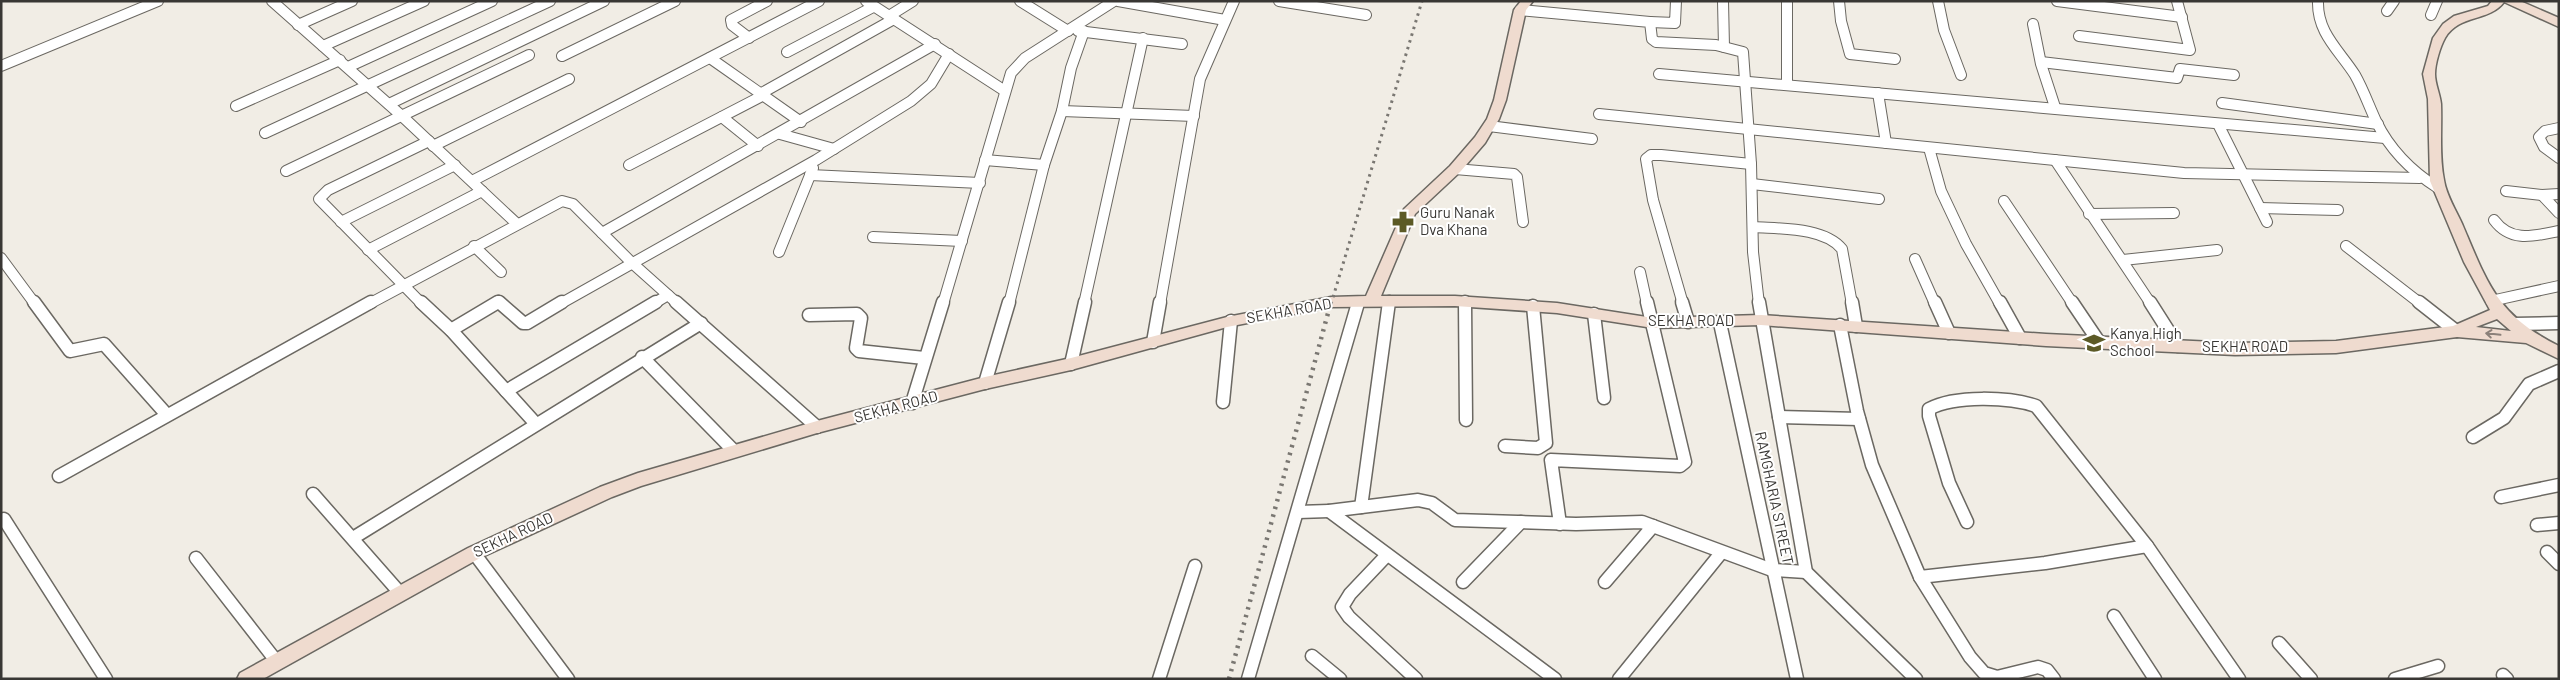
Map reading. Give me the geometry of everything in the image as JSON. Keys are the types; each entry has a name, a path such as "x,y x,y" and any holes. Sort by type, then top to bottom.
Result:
{"street":[{"path":"1,66 158,1"},
{"path":"272,1 455,164 516,224"},
{"path":"298,25 352,1"},
{"path":"323,46 424,1"},
{"path":"348,68 492,1"},
{"path":"265,133 550,1"},
{"path":"389,104 604,1"},
{"path":"562,56 675,1"},
{"path":"749,38 732,25 731,20 767,1"},
{"path":"472,181 819,1"},
{"path":"629,165 761,95 891,17 913,1"},
{"path":"1020,1 1070,30 1182,44"},
{"path":"912,403 924,358 980,183 1011,73 1020,62 1116,1 1225,20"},
{"path":"1153,342 1200,79 1234,1"},
{"path":"1279,1 1366,15"},
{"path":"1248,679 1364,303 1409,212 1455,169 1489,126 1500,100 1524,6 1650,22 1675,23 1676,1"},
{"path":"1723,1 1724,47"},
{"path":"1787,1 1787,84"},
{"path":"1839,1 1841,21 1850,54 1894,59"},
{"path":"1938,1 1944,34 1961,76"},
{"path":"2057,1 2182,17"},
{"path":"2079,36 2189,50 2191,49 2177,1"},
{"path":"2318,1 2317,14 2323,32 2356,78 2385,138 2420,178 2438,188"},
{"path":"2386,12 2394,1"},
{"path":"2431,14 2437,1"},
{"path":"2499,1 2492,9 2458,19 2447,27 2439,38 2434,51 2429,74 2434,99 2438,188 2471,262 2495,306 2529,338"},
{"path":"2512,2 2559,24"},
{"path":"786,52 869,4 935,44 1005,91"},
{"path":"1650,22 1650,34 1656,42 1724,47 1738,49 1742,52 1746,82 1751,164 1754,227 1753,252 1761,320 1806,572 1916,679"},
{"path":"2033,24 2041,62 2055,107"},
{"path":"985,383 1012,292 1044,165 1062,111 1071,68 1084,31"},
{"path":"1071,364 1143,38"},
{"path":"602,233 780,134 935,44"},
{"path":"451,330 499,302 526,323 631,262 816,160 917,97 931,84 948,54"},
{"path":"286,171 403,117 529,55"},
{"path":"710,58 801,122"},
{"path":"236,106 340,60"},
{"path":"2041,62 2177,78 2180,68 2234,75"},
{"path":"1659,74 2055,107 2218,124 2385,138"},
{"path":"536,424 451,330 402,285 320,200 320,196 568,79"},
{"path":"1878,93 1886,143"},
{"path":"2222,103 2378,124"},
{"path":"1062,111 1194,116"},
{"path":"1599,114 2184,173 2245,176 2420,178"},
{"path":"722,117 758,146"},
{"path":"2218,124 2267,222"},
{"path":"1489,126 1592,139"},
{"path":"2559,128 2545,131 2539,137 2544,147 2559,158"},
{"path":"780,134 834,149"},
{"path":"1929,148 1941,191 1954,219 2020,338"},
{"path":"1688,322 1653,200 1646,159 1651,155 1661,155 1751,164"},
{"path":"778,252 816,160"},
{"path":"985,160 1044,165"},
{"path":"2055,160 2089,214 2123,260 2178,346"},
{"path":"341,222 455,164"},
{"path":"1455,169 1514,174 1517,177 1523,222"},
{"path":"810,175 980,183"},
{"path":"1752,184 1879,199"},
{"path":"368,250 482,191"},
{"path":"2506,191 2542,195 2559,194"},
{"path":"2542,195 2559,213"},
{"path":"59,476 402,285 516,224 559,202 565,201 573,204 631,262 817,427"},
{"path":"2004,201 2099,342"},
{"path":"2260,208 2338,210"},
{"path":"2089,214 2174,213"},
{"path":"2494,220 2502,231 2508,234 2528,236 2559,231"},
{"path":"1754,227 1822,236 1838,242 1842,249 1856,326"},
{"path":"873,237 962,240"},
{"path":"474,246 501,272"},
{"path":"2346,246 2456,331"},
{"path":"2123,260 2217,250"},
{"path":"1,258 70,351 104,344 167,415"},
{"path":"1915,259 1948,332"},
{"path":"1560,524 1551,460 1680,466 1685,462 1640,272"},
{"path":"2495,306 2559,286"},
{"path":"506,391 668,295"},
{"name":"SEKHA ROAD","path":"246,679 474,553 606,492 817,427 985,383 1071,364 1231,321 1331,302 1465,302 1533,306 1653,323 1720,323 1761,320 2020,338 2235,349 2336,347 2456,331 2529,338 2559,354"},
{"path":"1361,507 1389,302"},
{"path":"1465,302 1466,420"},
{"path":"1505,446 1538,448 1546,443 1533,306"},
{"name":"SEKHA ROAD","path":"2456,331 2495,306"},
{"path":"809,315 857,314 861,318 856,348 859,351 924,358"},
{"path":"1594,314 1604,398"},
{"path":"1223,402 1231,321"},
{"path":"352,538 642,357 701,323"},
{"name":"RAMGHARIA STREET","path":"1720,323 1772,570 1798,679"},
{"path":"2514,324 2559,323"},
{"path":"1840,325 1859,419 1872,465 1920,577 1970,657 1984,673 1997,677 2038,667 2047,670 2054,679"},
{"path":"642,357 734,451"},
{"path":"2473,437 2504,418 2529,384 2559,371"},
{"path":"1967,522 1949,483 1929,416 1929,409 1933,405 1948,402 2024,401 2036,406 2147,546 2239,679"},
{"path":"1779,417 1859,419"},
{"path":"2501,497 2559,485"},
{"path":"313,494 400,593"},
{"path":"1298,512 1329,511 1422,500 1439,506 1446,516 1455,520 1560,524 1628,520 1653,526 1721,553 1772,570 1806,572"},
{"path":"1329,511 1555,679"},
{"path":"4,519 106,679"},
{"path":"1463,582 1521,522"},
{"path":"2537,525 2559,523"},
{"path":"1605,582 1653,526"},
{"path":"1920,577 2045,564 2147,546"},
{"path":"2547,552 2559,564"},
{"path":"474,553 568,679"},
{"path":"1619,679 1721,553"},
{"path":"1387,555 1350,594 1342,607 1349,618 1416,679"},
{"path":"196,558 276,662"},
{"path":"1159,679 1195,566"},
{"path":"2114,616 2155,679"},
{"path":"2279,643 2311,679"},
{"path":"1312,656 1340,679"},
{"path":"2395,679 2438,666"}],"railway":[{"path":"1331,304 1422,1"},
{"path":"1229,679 1331,302"}],"place":[{"name":"Guru Nanak Dva Khana","path":"1403,222"},
{"name":"Kanya High School","path":"2094,343"}]}
